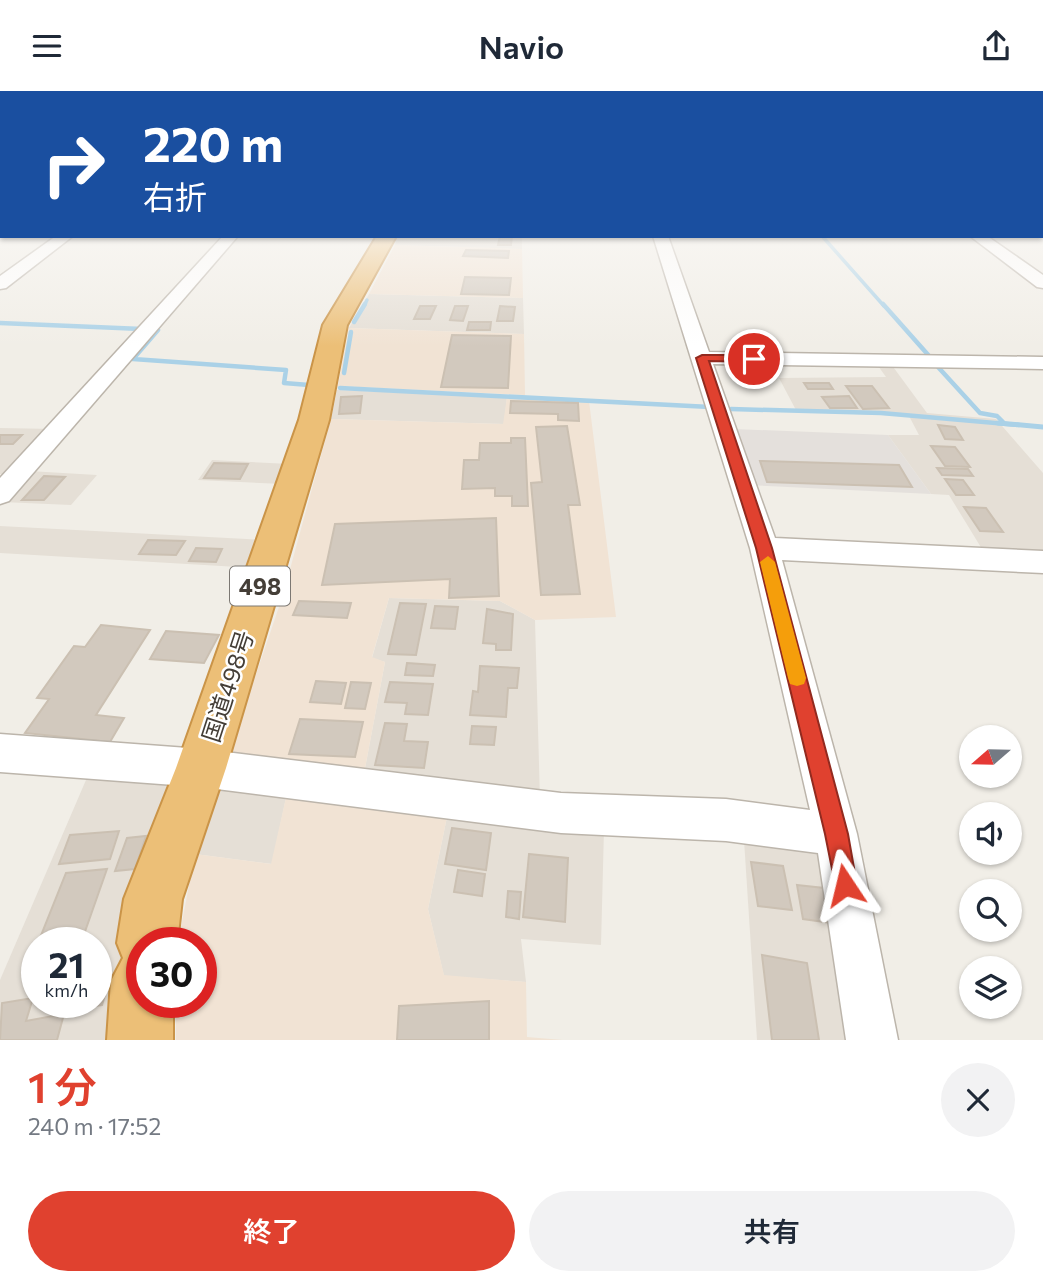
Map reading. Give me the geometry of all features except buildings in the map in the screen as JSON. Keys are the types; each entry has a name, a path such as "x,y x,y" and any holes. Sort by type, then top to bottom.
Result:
{"highway":[{"name":"国道498号","path":"149,927 153,899 201,768 314,420 335,325 375,257"},
{"path":"140,1040 141,1018"}],"street":[{"path":"0,284 37,257"},
{"path":"0,495 212,257"},
{"path":"667,257 764,548 836,834 872,1040"},
{"path":"1006,257 1043,283"},
{"path":"1018,257 1043,275"},
{"path":"702,358 1043,363"},
{"path":"764,548 1043,562"},
{"path":"0,753 201,768 561,813 726,820 836,834"}],"shaded area":[{"path":"388,257 522,257 523,298 369,294"},
{"path":"369,294 523,298 524,334 349,328"},
{"path":"349,328 524,334 525,395 338,386"},
{"path":"876,363 891,364 927,413 996,419 1043,473 1043,558 985,554 949,495 931,494 888,435 919,435 909,416 797,412 779,378 886,377"},
{"path":"337,390 507,397 504,424 331,419"},
{"path":"507,397 589,401 616,617 535,620 500,601 389,598 372,657 385,662 363,779 227,760 283,595 331,419 503,424"},
{"path":"0,428 55,429 14,474 0,474"},
{"path":"733,429 888,435 931,494 747,485"},
{"path":"212,460 290,464 283,484 198,480"},
{"path":"29,471 97,475 71,505 2,502"},
{"path":"0,526 264,540 255,568 0,553"},
{"path":"389,598 500,601 535,620 540,800 363,779 385,662 372,658"},
{"path":"89,773 176,783 126,927 112,1006 112,927 23,927"},
{"path":"220,780 287,793 272,864 195,854"},
{"path":"287,793 448,812 428,909 444,975 526,982 527,1037 563,1040 176,1040 176,1018 217,1018 217,927 181,927 195,854 271,864"},
{"path":"448,812 604,829 601,945 521,939 526,982 444,976 428,909"},
{"path":"744,840 832,855 861,1040 757,1040"},
{"path":"21,931 21,1018 109,1018 105,1040 0,1040 0,980"}],"waterway":[{"path":"841,257 884,306"},
{"path":"365,304 367,300"},
{"path":"354,322 365,304"},
{"path":"883,304 930,357"},
{"path":"0,323 142,329"},
{"path":"158,330 133,359 286,370 284,383 309,385"},
{"path":"344,373 351,332"},
{"path":"938,367 980,413 997,416 1003,422"},
{"path":"340,388 710,407"},
{"path":"731,409 881,413 1019,425"},
{"path":"998,423 1043,427"}],"slow traffic":[{"path":"768,562 797,678"}],"route":[{"path":"754,359 702,358 764,548 836,834 845,885"}]}
